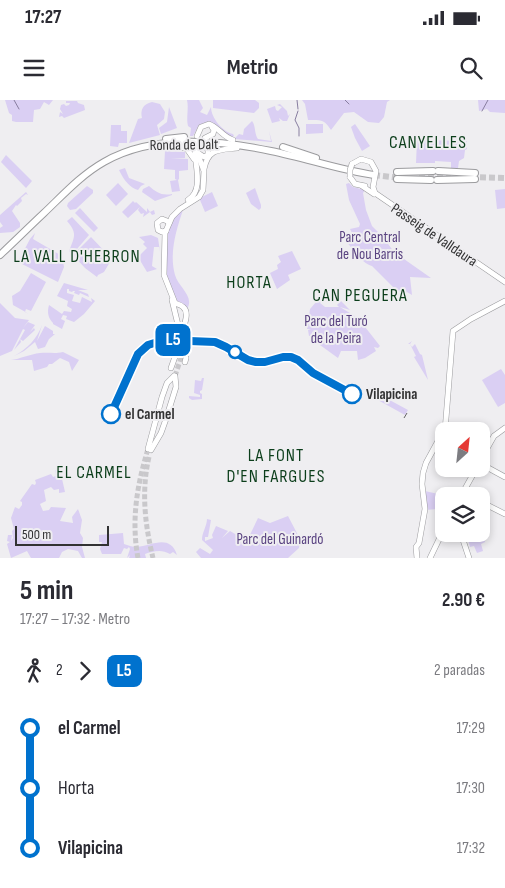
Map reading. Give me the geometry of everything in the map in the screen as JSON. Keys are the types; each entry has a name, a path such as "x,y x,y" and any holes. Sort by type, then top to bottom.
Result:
{"highway":[{"path":"152,142 184,137"},
{"name":"Ronda de Dalt","path":"0,255 95,164 113,154 134,146 152,142 182,140 239,144 272,148 330,165"},
{"name":"Ronda de Dalt","path":"72,184 111,158 135,148 162,143 200,143 253,147 374,176"},
{"path":"284,148 330,165"},
{"path":"277,155 330,165"},
{"path":"436,171 475,176 434,180 397,176 436,171"},
{"path":"72,184 85,173"},
{"path":"29,221 44,211"}],"main road":[{"path":"200,137 203,126 209,124 214,126 224,136 233,140"},
{"path":"175,145 190,151 196,167"},
{"path":"166,221 178,206 193,196 197,189 196,167 198,148 204,176 201,183 197,179"},
{"path":"181,336 172,302 162,276 163,237 156,223 160,220 166,221 200,196 204,189 207,159 213,152 220,149 237,148"},
{"path":"359,159 370,161 376,169 374,176 369,185 362,186 354,183 350,176 352,164 359,159"},
{"name":"Passeig de Valldaura","path":"374,176 373,188 376,193 473,261"},
{"name":"Passeig de Valldaura","path":"362,186 505,283"},
{"path":"166,221 169,228 166,230 164,277 174,302 185,309 186,315 182,328 181,344"},
{"path":"160,231 166,230"},
{"path":"446,422 453,331 470,319 505,300"},
{"path":"174,312 180,305"},
{"path":"176,319 180,322 185,320"},
{"path":"171,368 176,354"},
{"path":"175,375 176,385 161,433 150,447 153,430 168,383 175,375"},
{"path":"168,383 172,382 176,385"},
{"path":"490,443 494,436 505,428"},
{"path":"153,430 156,434 161,433"},
{"path":"417,558 416,544 425,509 422,489 424,467 435,452"},
{"path":"490,469 505,477"},
{"path":"490,506 505,514"},
{"path":"430,558 438,542"},
{"path":"464,542 469,558"}],"green space":[{"path":"5,100 53,100 49,105 44,102 40,109 34,110 33,122 16,122 12,121 12,115 9,113"},
{"path":"187,100 199,100 203,108 200,112 207,115 211,107 213,116 218,124 234,136 231,138 208,122 199,125 193,136 190,136 191,128 187,123"},
{"path":"213,100 255,100 259,103 259,108 254,113 213,108"},
{"path":"302,100 390,100 387,102 384,117 379,123 368,122 354,112 344,113 331,130 322,121 308,120 305,104"},
{"path":"478,100 505,100 505,113 490,112 487,109 479,111"},
{"path":"66,101 77,101 84,105 85,110 64,118 62,116 59,117 60,112 63,114 60,109 61,105 64,104 66,106 70,103 66,103"},
{"path":"152,102 160,104 165,112 164,119 157,125 160,135 129,143 138,119 142,118 141,112 143,108 146,104"},
{"path":"280,104 287,111 288,116 290,114 287,121 279,118 280,121 272,123 267,109 275,106 278,111 282,107 277,105"},
{"path":"169,107 177,128 161,134 159,128 167,122"},
{"path":"252,121 258,139 271,141 269,131 272,142 234,139 239,134 243,135 244,129"},
{"path":"306,124 323,124 323,133 306,134"},
{"path":"355,124 370,146 362,151 351,127"},
{"path":"111,125 121,125 121,131 127,131 127,143 119,143 118,147 110,146"},
{"path":"417,140 467,141 467,149 465,150 464,158 459,161 458,168 451,169 451,162 416,163"},
{"path":"165,151 185,152 185,158 171,158 188,159 188,170 179,171 180,191 172,192 170,181 177,180 175,179 175,170 164,169"},
{"path":"6,155 32,181 26,188 1,162"},
{"path":"125,168 129,178 145,184 138,190 130,186 119,170"},
{"path":"118,183 128,194 116,206 106,195"},
{"name":"Parc Central de Nou Barris","path":"349,183 353,187 365,190 363,193 366,210 372,226 394,252 431,278 410,277 412,295 407,292 404,295 394,288 372,266 355,253 347,242 353,235 350,229 359,227 360,224 349,200 346,184"},
{"path":"87,186 93,190 93,193 76,209 70,210 67,206 68,203"},
{"path":"149,186 159,193 172,195 155,201 142,192 143,189"},
{"path":"255,188 261,205 259,210 251,204 246,193"},
{"path":"505,189 505,208 497,209 495,190"},
{"path":"26,192 28,195 26,194 21,198 22,201 12,211 20,223 20,227 13,232 0,233 0,228 3,226 0,222 0,215"},
{"path":"212,192 218,206 205,212 200,198"},
{"path":"133,201 147,212 147,208 150,212 143,217 144,213 141,214 138,210 140,207 128,218 122,212"},
{"path":"80,208 98,228 94,232 75,213"},
{"path":"183,210 173,250 173,267 177,279 188,296 189,304 187,309 176,303 166,279 166,232 170,221"},
{"path":"72,217 89,235 77,249 69,252 74,233 67,221"},
{"path":"35,233 33,239 62,256 64,267 58,282 18,262"},
{"path":"151,235 158,238 160,252 159,247 154,247 152,266 157,269 147,272 138,257 147,248 143,244 145,242 139,237"},
{"path":"91,237 110,257 110,262 104,272 97,277 73,255"},
{"path":"292,251 301,269 288,275 290,280 277,289 270,273 278,269 277,265 281,262 278,256"},
{"path":"31,273 46,282 31,311 26,309 25,312 13,305 12,296 20,291"},
{"path":"64,283 88,290 78,290 88,294 89,297 80,293 79,295 74,293 75,291 72,292 67,289 67,293 74,295 72,301 80,303 82,297 92,302 91,298 95,301 74,322 66,319 67,316 63,315 61,319 65,321 62,329 53,324 48,310 49,305 62,314 64,311 71,312 72,309 67,306 68,301 57,296"},
{"name":"Parc del Turó de la Peira","path":"323,294 325,297 320,303 325,307 339,307 337,305 341,301 350,310 340,307 358,318 380,346 378,348 374,347 376,351 358,360 357,351 341,351 338,358 320,345 312,331 312,336 309,336 308,330 311,329 307,329 310,309"},
{"path":"0,303 15,318 29,320 23,328 28,322 35,325 30,332 34,328 35,330 23,341 20,339 25,330 23,329 12,351 0,356"},
{"path":"42,325 37,341 45,326 55,334 49,339 45,347 38,349 35,342 14,356 31,343"},
{"path":"410,344 412,347 415,344 422,355 428,380 414,357 416,356"},
{"path":"63,352 79,360 72,371 69,362 60,358 47,367 34,371 32,360 11,360 36,354"},
{"path":"501,369 505,375 505,403 498,407 482,380"},
{"path":"204,378 200,393 202,394 202,399 192,400 189,396 200,397 200,395 194,393 195,380 201,381"},
{"path":"386,392 384,397 408,410 405,415 376,399"},
{"path":"55,470 60,470 65,492 59,493 59,489 54,490 51,487 44,490 46,501 40,504 43,511 49,510 51,507 66,508 60,521 73,523 72,517 78,509 82,520 80,533 83,538 82,547 85,558 82,558 78,551 68,549 62,552 59,558 31,558 27,551 11,558 7,544 10,542 7,541 8,535 12,535 11,541 13,538 12,531 14,529 11,518 15,507 19,509 22,505 20,501 32,484 35,485 35,480 51,474 53,477 56,476"},
{"path":"425,491 435,493 435,509 426,510"},
{"name":"Parc del Guinardó","path":"288,516 300,539 299,548 288,558 201,558 196,552 200,548 210,554 213,550 202,540 207,519 211,520 208,537 205,537 205,541 213,538 212,535 216,526 228,531 222,538 230,531 247,541 258,518 270,523"},
{"path":"123,533 124,544 137,547 160,542 170,544 177,555 173,552 170,554 158,551 145,554 146,558 129,558 130,555 127,558 129,547 127,549 124,548 121,554 102,554 100,549 102,542 99,542 99,535"},
{"path":"469,542 485,542 481,544 483,551 477,553 474,546 470,547"}],"waterway":[{"path":"14,100 19,109"},
{"path":"297,100 298,109"},
{"path":"345,100 349,104"},
{"path":"482,111 488,100"},
{"path":"298,111 295,120 299,128 299,136"}],"tunnel":[{"path":"419,174 451,174"},
{"path":"374,175 401,178"},
{"path":"471,177 505,178"},
{"path":"175,376 182,355 182,344"},
{"path":"138,558 135,530 136,503 148,449"},
{"path":"149,457 145,482 145,508 153,558"}],"railway":[{"path":"404,418 407,413"}],"metro line":[{"name":"L5","path":"111,414 138,354 148,345 164,340 215,342 248,360 261,363 283,357 291,357 298,360 313,373 352,394"}],"place":[{"name":"Vilapicina","path":"352,394"},
{"name":"el Carmel","path":"111,414"}],"district":[{"name":"CANYELLES","path":"428,142"},
{"name":"LA VALL D'HEBRON","path":"77,256"},
{"name":"HORTA","path":"249,282"},
{"name":"CAN PEGUERA","path":"360,295"},
{"name":"LA FONT D'EN FARGUES","path":"276,465"},
{"name":"EL CARMEL","path":"94,472"}]}
